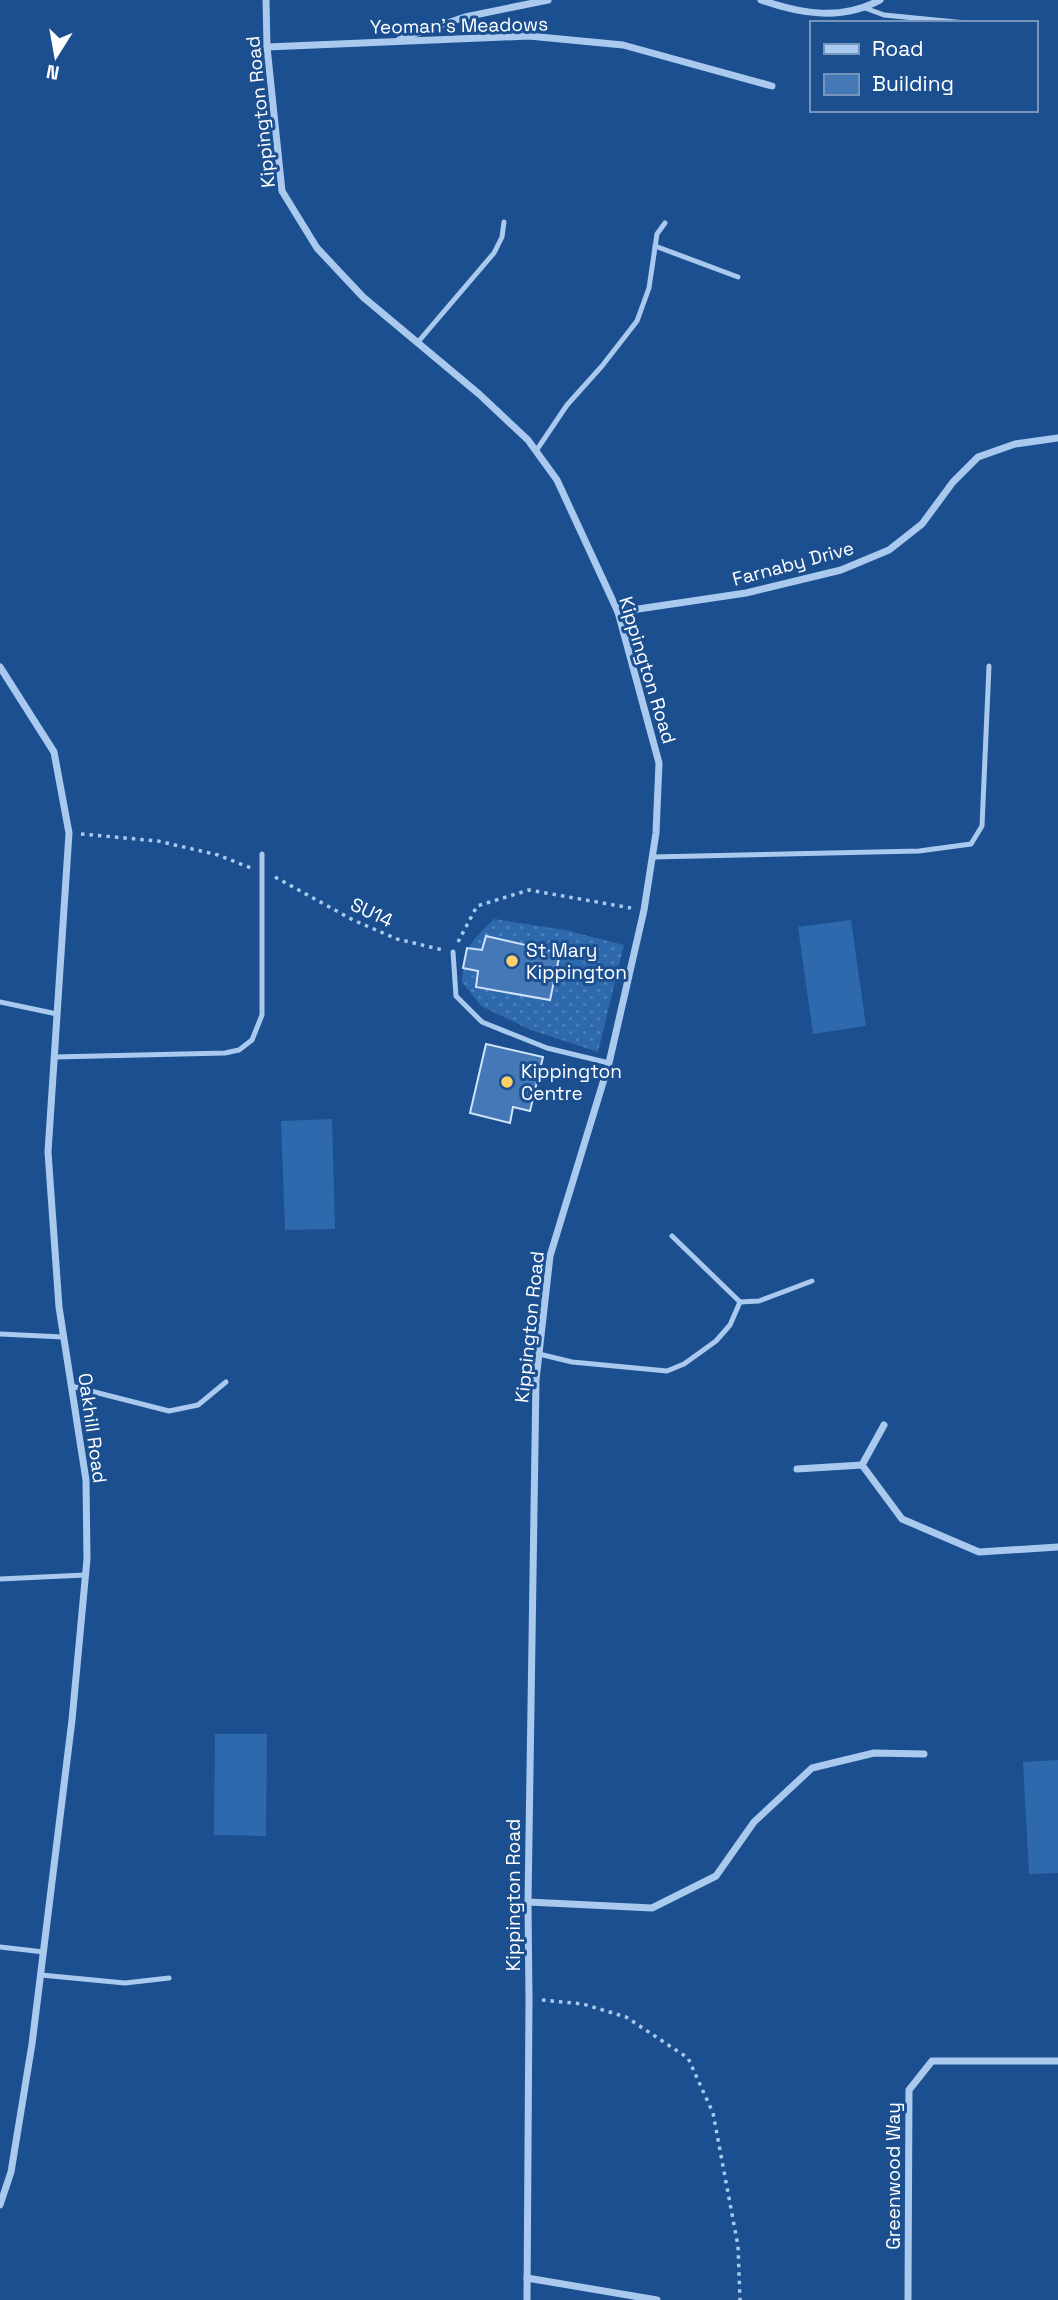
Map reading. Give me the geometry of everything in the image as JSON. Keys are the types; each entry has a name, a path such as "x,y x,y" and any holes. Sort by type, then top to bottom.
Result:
{"street":[{"name":"Kippington Road","path":"265,0 267,47 282,191 317,248 363,297 479,394 528,440 557,480 618,612 659,762 656,833 645,910 608,1063 551,1255 539,1354 535,1421 528,1902 527,2300"},
{"path":"390,42 465,17 548,0"},
{"path":"761,0 791,10 838,14 865,8 880,0"},
{"name":"Yeoman's Meadows","path":"267,47 528,36 623,44 772,86"},
{"name":"Farnaby Drive","path":"618,612 746,593 841,570 889,550 922,524 953,482 978,457 1015,444 1058,438"},
{"name":"Oakhill Road","path":"0,667 54,752 69,833 48,1152 59,1307 86,1480 85,1575 72,1720 32,2044 11,2172 0,2205"},
{"path":"862,1465 884,1425"},
{"path":"797,1469 862,1465"},
{"path":"862,1465 902,1519 979,1552 1058,1547"},
{"path":"528,1902 652,1908 716,1876 754,1822 812,1768 874,1753 925,1754"},
{"name":"Greenwood Way","path":"908,2300 909,2090 932,2061 1058,2061"},
{"path":"527,2278 657,2300"}],"lane":[{"path":"865,8 884,15 946,21"},
{"path":"418,342 494,253 502,237 504,222"},
{"path":"536,451 567,405 637,321 649,288 657,233 665,223"},
{"path":"655,246 738,277"},
{"path":"652,857 919,851 971,845 982,826 989,666"},
{"path":"54,1057 225,1053 239,1050 252,1040 262,1015 262,854"},
{"path":"453,953 456,996 482,1022 547,1048 608,1063"},
{"path":"0,1002 57,1014"},
{"path":"672,1236 740,1302 759,1301 812,1281"},
{"path":"539,1354 572,1362 667,1371 684,1364 716,1341 730,1325 740,1302"},
{"path":"0,1334 63,1337"},
{"path":"71,1386 169,1411 198,1405 226,1382"},
{"path":"0,1579 85,1575"},
{"path":"0,1947 44,1952"},
{"path":"41,1975 125,1983 169,1978"}],"path":[{"name":"SU14","path":"69,833 158,841 218,855 284,881 364,925 397,939 453,953"},
{"path":"453,953 477,906 528,890 645,910"},
{"path":"529,1999 583,2004 626,2017 688,2058 713,2113 738,2246 740,2300"}],"shaded area":[{"path":"494,919 565,930 624,945 598,1052 531,1030 481,1006 462,982 470,946"},
{"path":"851,920 866,1026 813,1034 798,927"},
{"path":"332,1119 335,1229 285,1230 281,1121"},
{"path":"215,1734 267,1734 266,1836 214,1835"},
{"path":"1058,1760 1058,1873 1029,1874 1023,1762"}],"building":[{"name":"St Mary Kippington","path":"486,936 560,953 550,1000 476,987 478,971 463,968 467,948 482,950"},
{"name":"Kippington Centre","path":"486,1044 543,1057 530,1111 513,1107 510,1123 470,1113"}],"place":[{"name":"St Mary Kippington","path":"512,961"},
{"name":"Kippington Centre","path":"507,1082"}]}
